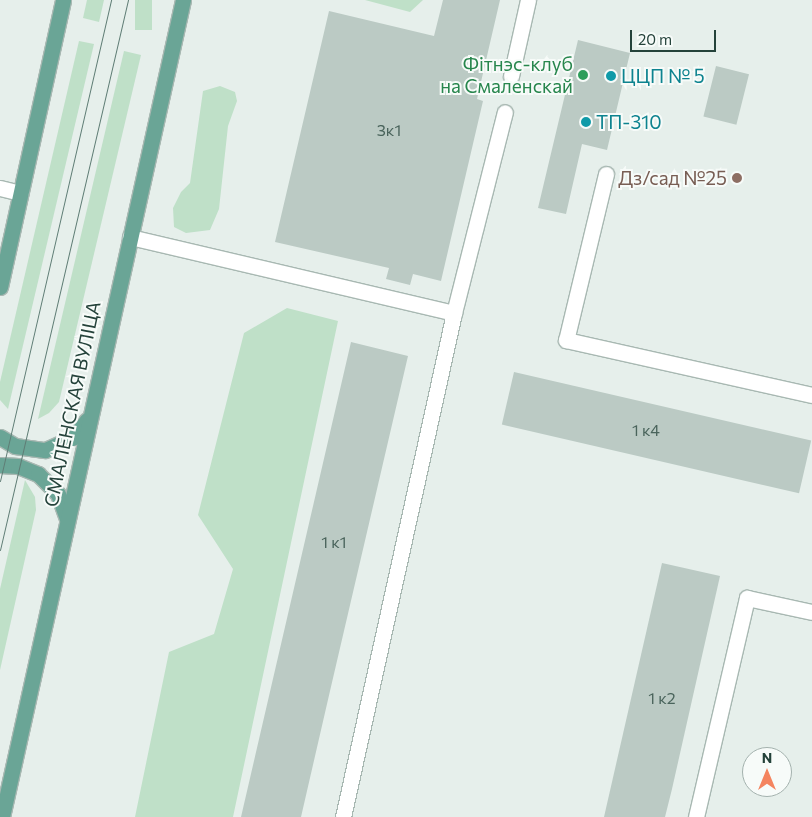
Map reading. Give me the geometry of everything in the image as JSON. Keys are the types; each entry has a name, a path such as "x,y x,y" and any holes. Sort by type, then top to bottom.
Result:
{"main road":[{"path":"0,287 63,0"},
{"name":"СМАЛЕНСКАЯ ВУЛІЦА","path":"2,817 183,0"},
{"path":"0,437 30,450 53,448 74,437 91,412"},
{"path":"0,465 26,468 50,483 61,500 67,521"}],"street":[{"path":"511,76 528,0"},
{"path":"343,817 454,313 504,112"},
{"path":"606,174 566,340 812,395"},
{"path":"0,188 20,193"},
{"path":"130,237 454,313"},
{"path":"696,817 747,598 812,612"}],"green space":[{"path":"87,0 104,0 99,22 83,18"},
{"path":"135,0 152,0 152,30 135,30"},
{"path":"365,0 423,0 410,12"},
{"path":"79,41 94,44 8,409 0,400 0,382"},
{"path":"124,51 141,55 59,402 49,413 38,419"},
{"path":"220,86 235,92 237,101 228,126 219,209 210,230 186,233 174,227 173,208 181,192 190,183 203,91"},
{"path":"287,308 338,321 233,817 135,817 169,652 214,634 233,569 198,515 244,333"},
{"path":"25,480 35,497 36,510 0,670 0,589"}],"building":[{"path":"443,0 500,0 477,99 483,101 441,281 413,274 410,285 386,279 389,268 275,242 329,11 434,36"},
{"path":"578,40 630,53 607,150 582,144 566,214 538,208"},
{"path":"716,66 749,74 736,125 703,116"},
{"path":"351,342 408,356 301,817 241,817"},
{"path":"514,372 811,441 799,493 502,425"},
{"path":"662,563 720,576 672,789 665,817 604,817"}],"tram line":[{"path":"0,481 111,0"},
{"path":"0,550 128,0"}],"place":[{"name":"Фітнэс-клуб на Смаленскай","path":"583,75"},
{"name":"ЦЦП № 5","path":"611,76"},
{"name":"ТП-310","path":"586,122"},
{"name":"Дз/сад №25","path":"737,178"}]}
